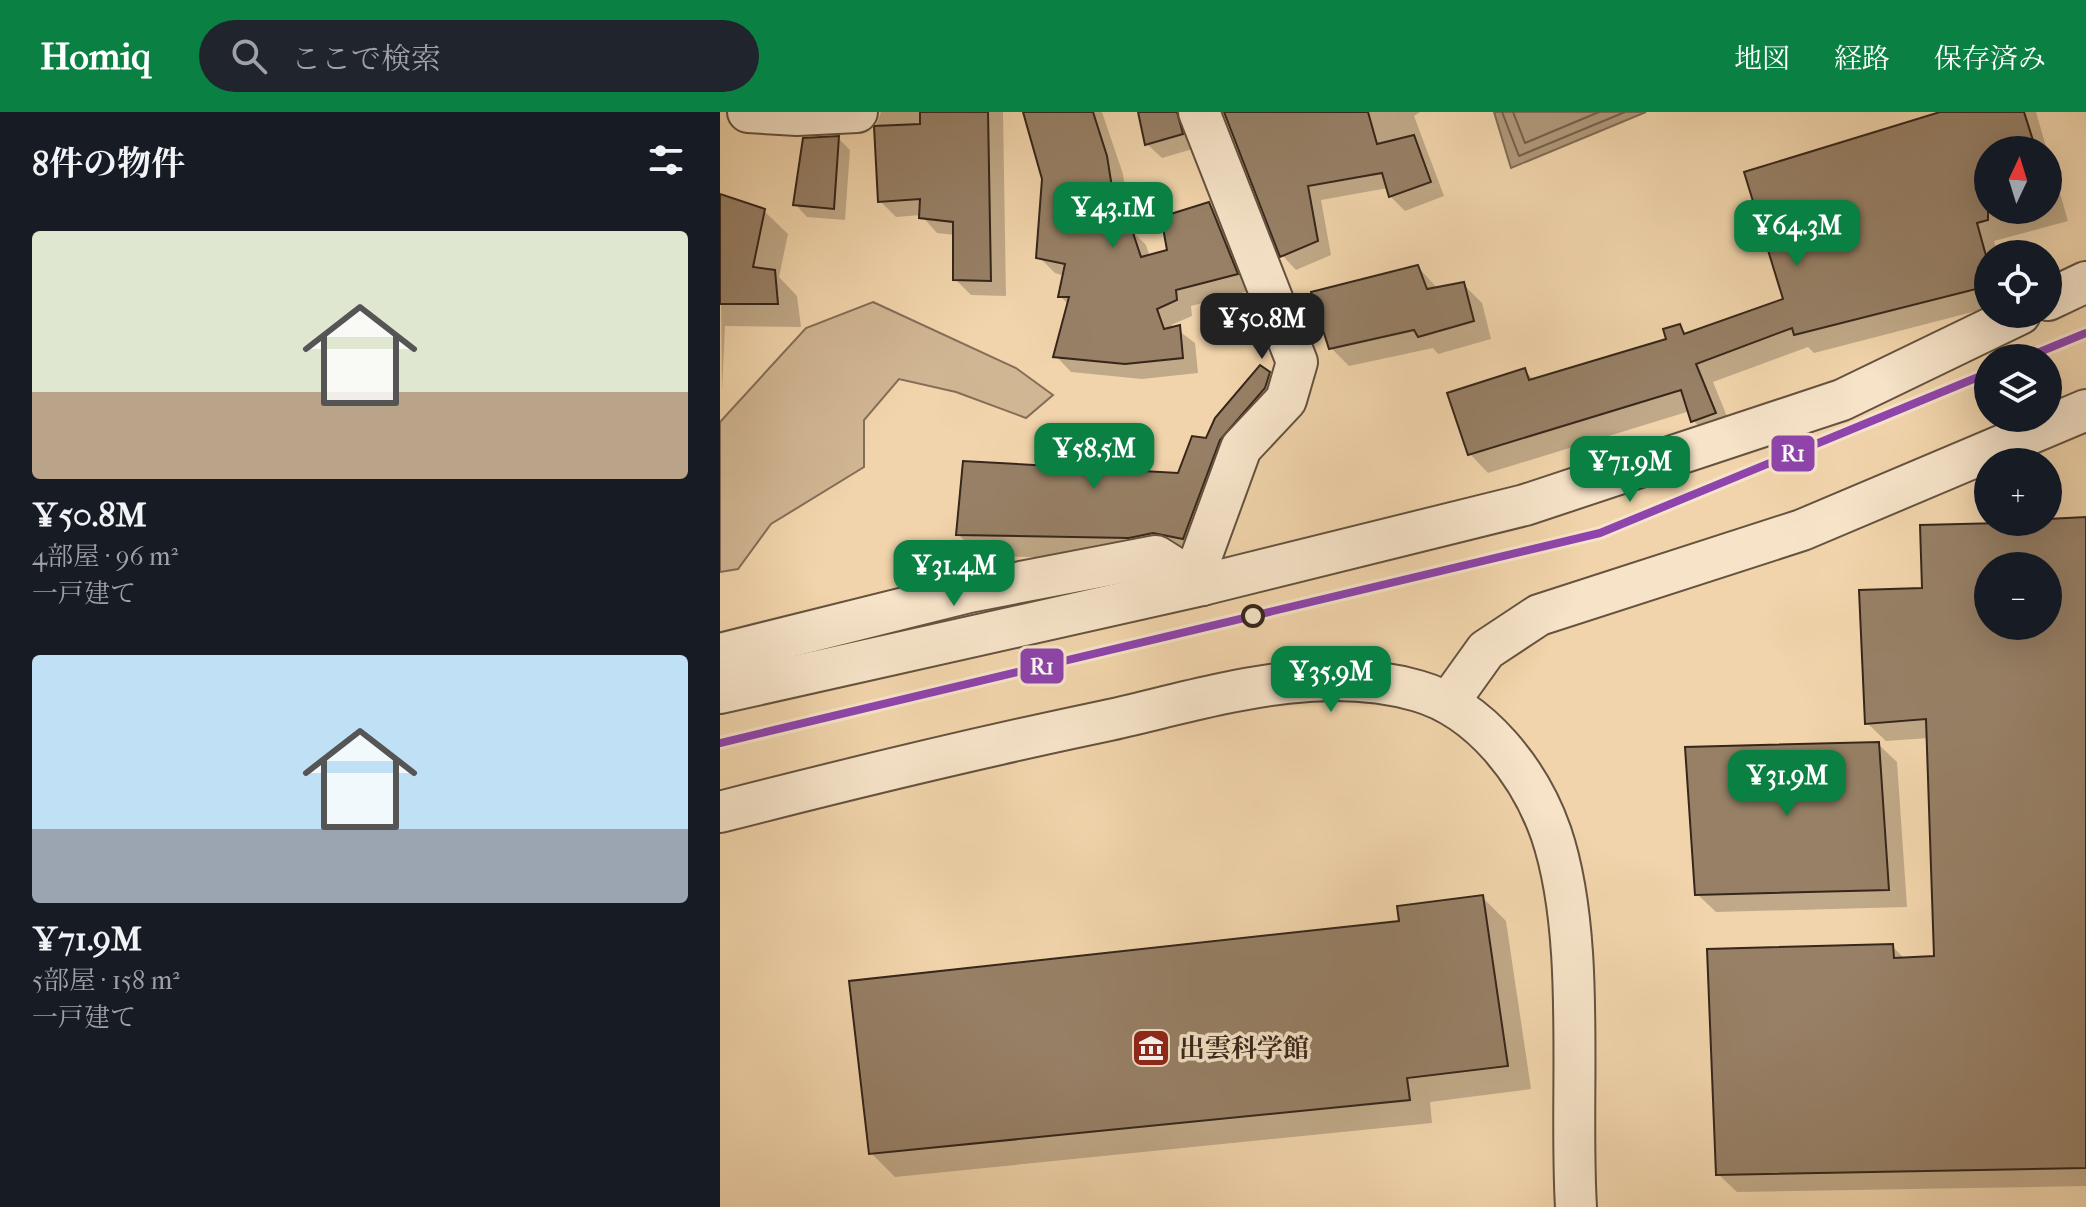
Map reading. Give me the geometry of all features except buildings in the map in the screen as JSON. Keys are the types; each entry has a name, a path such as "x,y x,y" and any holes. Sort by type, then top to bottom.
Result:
{"street":[{"path":"748,112 797,115 857,112"},
{"path":"1199,112 1297,362 1286,400 1241,448 1199,563 1202,585"},
{"path":"2062,293 2086,282"},
{"path":"720,693 1202,585 1525,505 1842,400 1991,328"},
{"path":"1448,703 1486,650 1539,615 1802,530 2086,410"},
{"path":"720,654 969,592 1156,556 1202,585"},
{"path":"720,812 935,757 1286,681 1365,682 1418,691 1448,703 1487,733 1530,784 1551,835 1568,916 1576,1207"}],"shaded area":[{"path":"873,302 1016,368 1053,395 1026,418 956,392 899,379 864,420 864,467 771,524 738,569 720,572 720,422 806,328"}],"water":[{"path":"1494,112 1646,112 1511,168"}],"transit line":[{"name":"R1","path":"2059,344 2086,333"},
{"name":"R1","path":"720,743 1600,533 1974,379"}],"place":[{"name":"出雲科学館","path":"1151,1048"}]}
